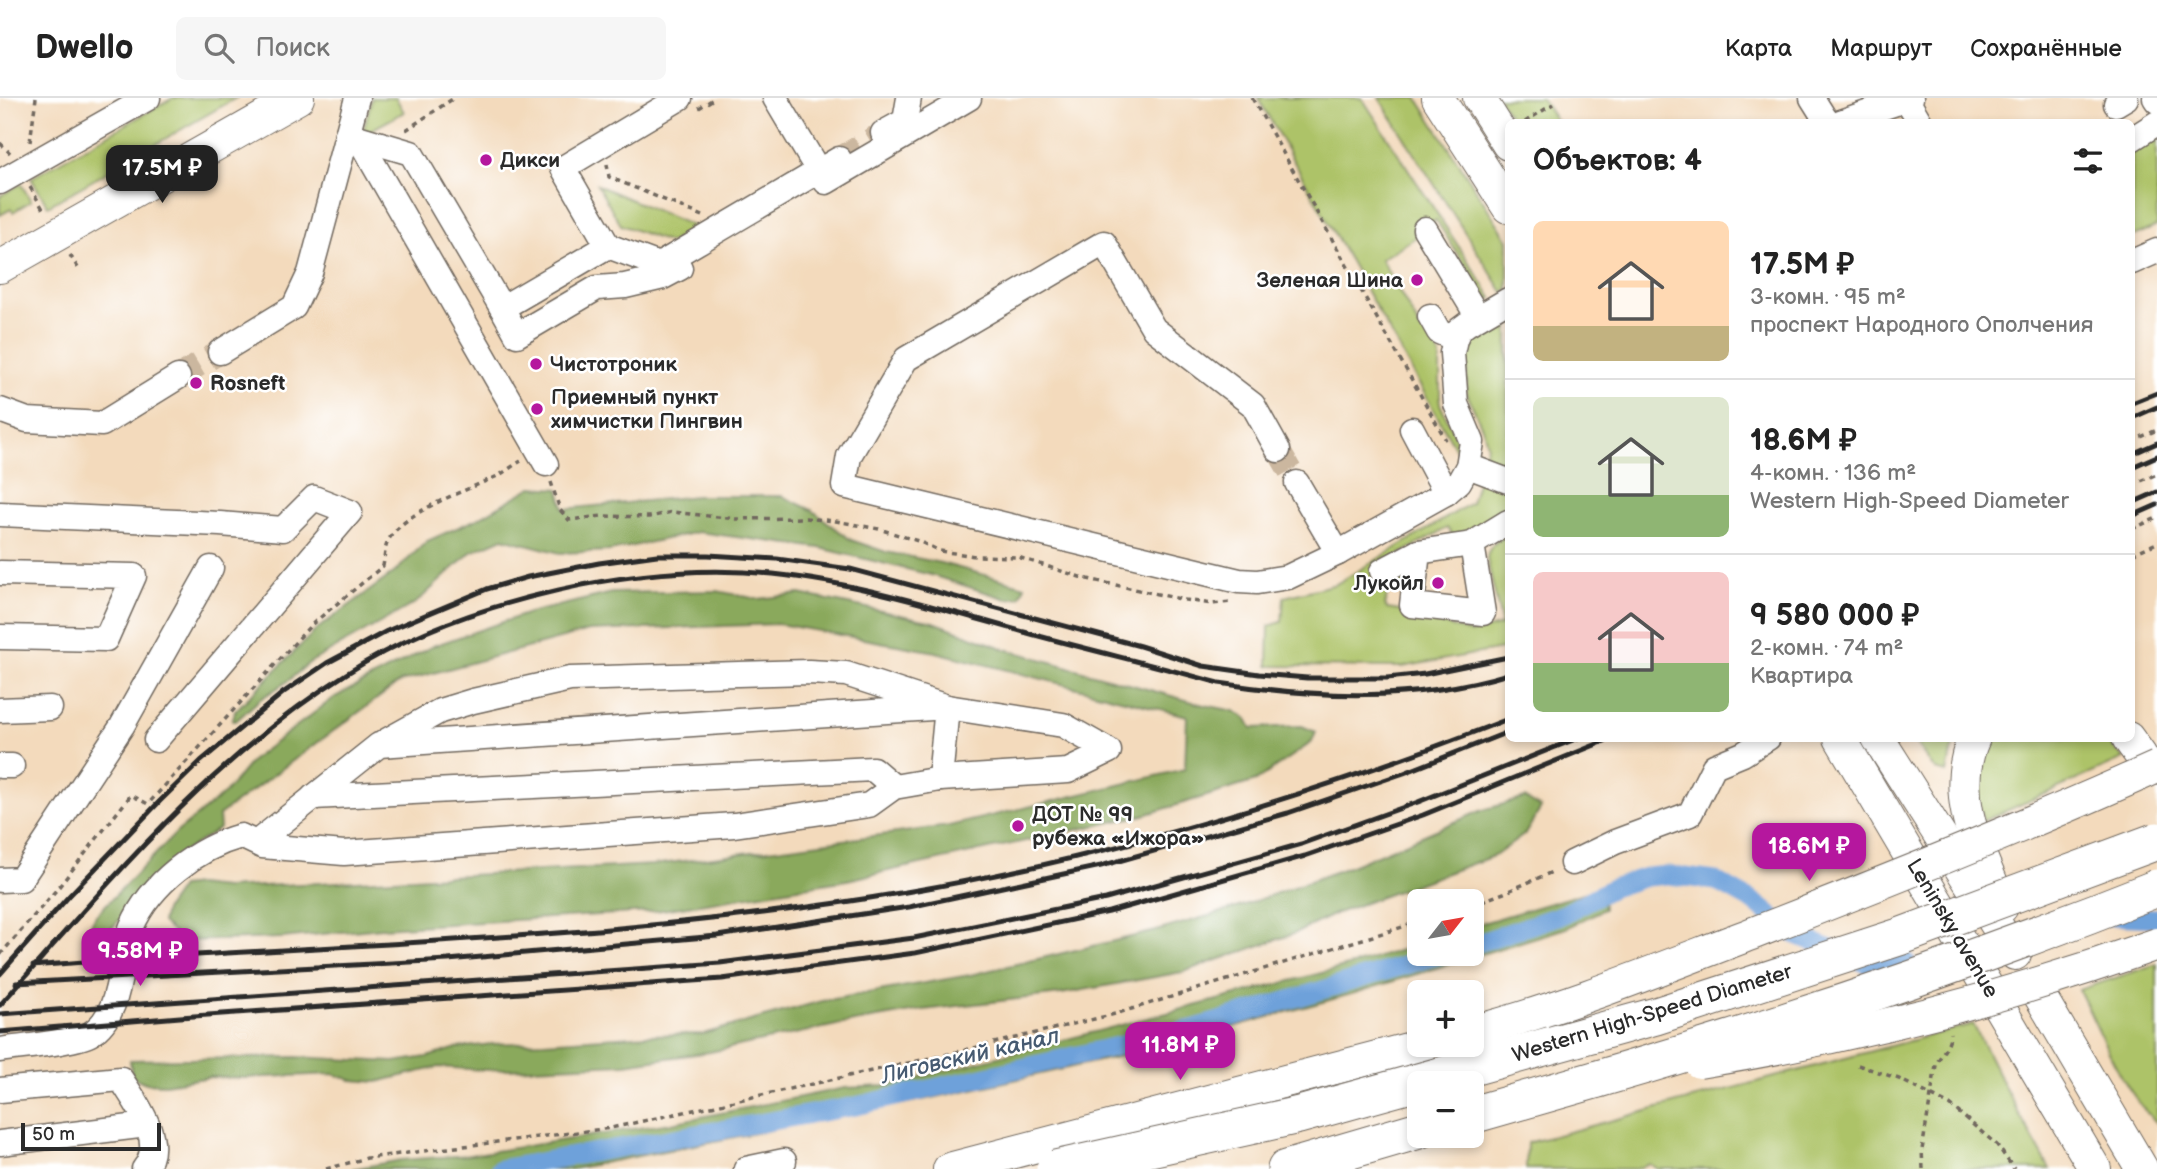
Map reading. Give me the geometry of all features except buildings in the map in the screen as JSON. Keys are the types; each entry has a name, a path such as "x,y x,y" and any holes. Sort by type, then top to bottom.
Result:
{"highway":[{"name":"Western High-Speed Diameter","path":"1055,1169 1299,1115 1656,1016 1899,937 2157,841"},
{"path":"1484,1112 1670,1058 1912,979 2157,888"},
{"path":"1286,1169 1407,1134"}],"main road":[{"path":"0,245 258,98"},
{"path":"0,267 298,98"},
{"path":"1438,98 1505,201"},
{"path":"1479,98 1505,139"},
{"path":"1842,742 2095,1169"},
{"path":"1887,742 2015,954 2003,911 1967,818 1963,787 1967,754 1972,742"},
{"path":"1484,1028 1541,1011 1815,909 2061,810 2148,764"},
{"path":"1598,1079 1732,1057 1930,1015 2047,981 2157,944"},
{"path":"2040,996 2142,1169"},
{"path":"949,1169 1407,1049"}],"street":[{"path":"0,182 148,98"},
{"path":"220,352 294,307 310,273 344,137 357,98"},
{"path":"685,105 563,168 608,246 659,265 829,165 775,98"},
{"path":"876,137 905,121 909,98"},
{"path":"483,355 597,288 625,286 663,277 969,98"},
{"path":"1812,98 1824,119"},
{"path":"1849,119 1909,99 1919,119"},
{"path":"2135,137 2157,123"},
{"path":"344,137 411,153 517,335"},
{"path":"344,137 483,355 542,457"},
{"path":"1425,229 1478,317"},
{"path":"1278,450 1253,405 1154,329 1104,243 906,359 849,456 844,486 1239,582 1288,577 1338,553 1446,493 1459,482 1469,463 1472,442 1456,404 1452,353 1455,339 1459,330 1505,302"},
{"path":"502,308 608,246"},
{"path":"2135,261 2157,251"},
{"path":"1430,316 1439,332 1455,339"},
{"path":"0,410 27,420 102,424 178,377"},
{"path":"1412,429 1446,493"},
{"path":"1469,463 1505,480"},
{"path":"1297,483 1338,553"},
{"path":"0,514 283,529 314,498 350,512 156,740"},
{"path":"1382,571 1418,552 1472,544 1505,524"},
{"path":"1418,552 1412,605 1483,613 1472,544"},
{"path":"0,880 21,879 122,726 211,568"},
{"path":"0,573 134,576 106,639 0,637"},
{"path":"0,1050 88,1036 102,1026 110,1013 131,927 148,900 179,868 224,841 248,840 262,846 344,853 734,825 869,805 894,787 940,779 1068,771 1109,751 1063,725 947,707 846,674 809,672 570,679 440,711 379,745 313,797 248,840"},
{"path":"379,745 947,707"},
{"path":"940,779 947,707"},
{"path":"0,710 50,708"},
{"path":"1572,863 1615,842 1690,814 1714,766 1743,754 1762,742"},
{"path":"313,797 873,769 894,787"},
{"path":"0,1090 121,1079 138,1106 154,1145 144,1169"},
{"path":"0,1143 147,1125"},
{"path":"746,1169 784,1161"}],"path":[{"path":"30,144 36,98"},
{"path":"384,146 454,98"},
{"path":"685,105 715,98"},
{"path":"1252,98 1455,457 1469,463"},
{"path":"1530,119 1553,104"},
{"path":"0,143 11,155"},
{"path":"607,161 609,177 703,216 714,209"},
{"path":"27,182 43,209"},
{"path":"2135,440 2157,430"},
{"path":"0,955 58,888 131,795 148,804 311,625 383,566 384,552 390,538 402,526 450,496 542,457 560,510 569,520 602,516 649,516 672,512 736,519 805,518 836,521 879,529 919,541 940,551 975,556 1018,557 1083,578 1212,604 1249,599 1257,582"},
{"path":"2135,484 2157,474"},
{"path":"2135,527 2157,518"},
{"path":"2135,553 2157,542"},
{"path":"1484,900 1572,863"},
{"path":"326,1169 367,1157 611,1128 927,1059 1115,1014 1407,926"},
{"path":"1923,1169 1922,1150 1930,1093 1941,1052 1951,1040 1950,1027"},
{"path":"1858,1065 1899,1079 1950,1105 1997,1145 2014,1169"}],"green space":[{"path":"173,98 236,98 48,206 31,178"},
{"path":"372,98 396,98 404,112 362,135"},
{"path":"1258,98 1362,98 1492,298 1487,300 1436,220 1414,231 1416,237 1381,259 1421,330 1426,328 1440,357 1440,404 1456,438 1458,453"},
{"path":"1379,98 1417,98 1505,235 1503,292"},
{"path":"1498,98 1541,98 1555,119 1512,119"},
{"path":"2157,133 2157,226 2135,236 2135,146"},
{"path":"21,184 31,201 13,212 11,209 0,215 0,196"},
{"path":"597,185 697,228 670,243 621,225"},
{"path":"1502,315 1505,320 1505,475 1481,465 1487,445 1467,394 1467,337"},
{"path":"1479,475 1505,486 1505,512 1457,540 1447,528 1377,567 1385,583 1411,569 1409,591 1388,590 1385,605 1387,609 1407,612 1471,633 1502,625 1487,559 1491,547 1505,535 1505,649 1402,667 1268,666 1269,626 1282,622 1284,597 1336,584 1471,503"},
{"path":"532,487 559,489 564,509 697,496 782,496 812,510 851,540 886,552 941,563 1025,586 1020,597 1007,599 931,575 820,548 698,532 610,551 560,553 503,538 471,552 417,602 309,663 259,700 236,721 232,721 235,711 317,629 395,572 427,541 477,519"},
{"path":"717,591 758,599 800,594 934,622 1005,649 1200,704 1234,711 1247,719 1252,728 1302,726 1316,732 1312,742 1256,781 1144,815 847,880 650,912 382,928 282,938 184,941 162,923 165,910 181,887 197,885 225,888 653,865 949,826 1185,769 1187,716 936,652 779,624 589,631 400,682 219,815 220,828 182,853 108,932 96,937 87,932 96,915 177,832 225,793 253,759 335,697 433,646 529,613 612,593"},
{"path":"1915,742 1955,742 1947,773 1935,770"},
{"path":"1991,742 2109,742 2124,759 1983,821 1972,779"},
{"path":"1525,798 1541,808 1525,834 1496,855 1337,913 1296,933 1183,972 1061,994 923,1010 710,1052 625,1064 483,1070 439,1067 377,1082 351,1080 334,1074 211,1077 165,1084 146,1083 132,1077 130,1060 296,1057 394,1062 427,1057 457,1048 492,1044 703,1034 822,1001 970,975 1156,931 1236,908 1351,866 1483,810"},
{"path":"1598,889 1603,894 1604,909 1566,928 1484,953 1484,922"},
{"path":"1407,948 1407,966 1443,966 1153,1049 932,1098 572,1169 352,1169 401,1160 470,1155 671,1123 845,1088 886,1086 1360,963"},
{"path":"2157,964 2157,1123 2132,1094 2122,1077 2079,990"},
{"path":"1973,1024 2050,1169 1658,1169 1650,1164 1636,1169 1526,1169 1527,1143"}],"waterway":[{"name":"Лиговский канал","path":"1484,941 1564,914 1612,888 1646,877 1669,875 1716,881 1754,902 1794,934 1877,968 1906,961"},
{"name":"Лиговский канал","path":"2107,916 2157,918"},
{"name":"Лиговский канал","path":"500,1169 856,1106 1192,1029 1407,965"}],"tunnel":[{"path":"839,159 876,137"},
{"path":"178,377 220,352"},
{"path":"1278,450 1297,483"}],"railway":[{"path":"2135,402 2157,393"},
{"path":"2135,417 2157,407"},
{"path":"2135,453 2157,443"},
{"path":"2135,466 2157,456"},
{"path":"2135,502 2157,492"},
{"path":"2135,515 2157,505"},
{"path":"0,974 69,896 160,801 201,761 284,692 327,663 387,631 487,589 528,577 657,555 777,559 850,569 1140,646 1203,666 1259,674 1307,678 1387,678 1425,674 1505,658"},
{"path":"0,1005 161,827 249,745 296,708 370,659 422,634 476,613 559,590 665,573 719,571 805,578 900,598 1219,683 1292,692 1365,695 1401,693 1473,683 1505,675"},
{"path":"33,966 580,931 798,909 906,892 1060,861 1212,821 1361,773 1505,720"},
{"path":"16,983 448,960 717,936 909,907 1101,866 1288,813 1404,773 1505,733"},
{"path":"0,1014 720,963 914,938 1106,899 1301,844 1418,802 1568,742"},
{"path":"0,1032 722,979 915,953 1109,912 1305,856 1423,815 1602,742"}],"place":[{"name":"Дикси","path":"486,160"},
{"name":"Зеленая Шина","path":"1417,280"},
{"name":"Чистотроник","path":"536,364"},
{"name":"Rosneft","path":"196,383"},
{"name":"Приемный пункт химчистки Пингвин","path":"537,409"},
{"name":"Лукойл","path":"1438,583"},
{"name":"ДОТ № 99 рубежа «Ижора»","path":"1018,826"}]}
